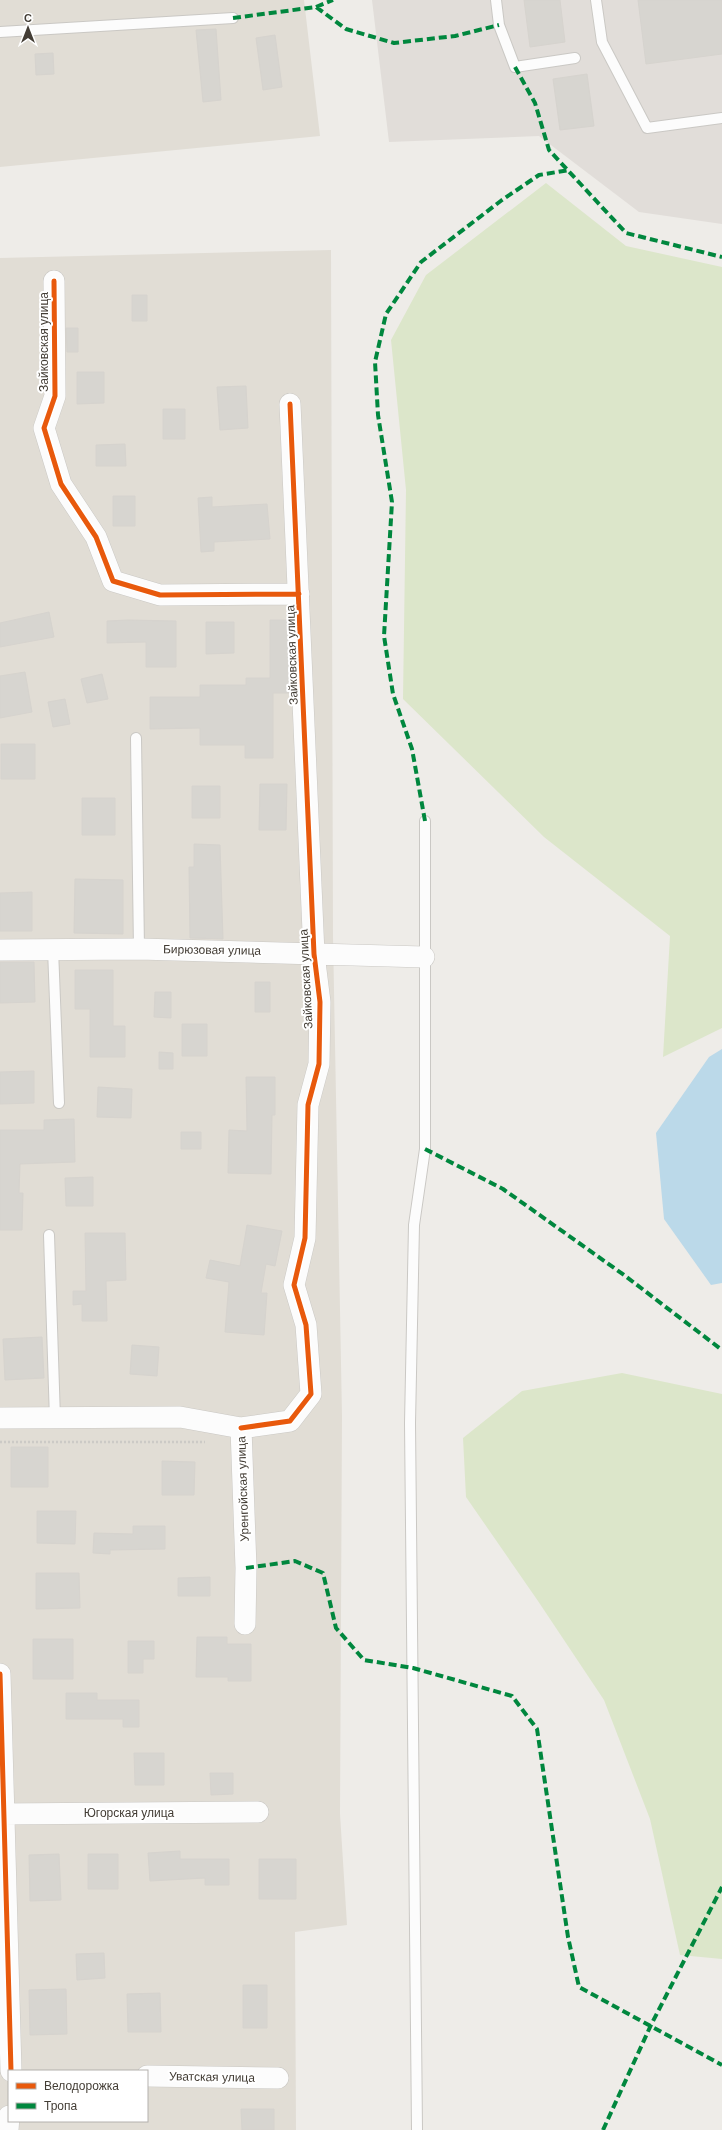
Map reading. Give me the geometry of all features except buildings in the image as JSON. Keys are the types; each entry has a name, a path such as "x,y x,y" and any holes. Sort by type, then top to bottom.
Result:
{"street":[{"name":"Зайковская улица","path":"54,281 55,396 44,428 61,484 96,537 112,581 160,596 299,594"},
{"name":"Зайковская улица","path":"241,1428 290,1421 311,1394 306,1325 294,1285 305,1238 308,1105 319,1064 320,1002 314,954 290,404"},
{"name":"Бирюзовая улица","path":"0,950 139,949 424,957"},
{"name":"Уренгойская улица","path":"0,1418 55,1419 180,1417 241,1428 246,1568 245,1624"},
{"path":"0,1674 2,1814 11,2070"},
{"name":"Югорская улица","path":"2,1814 258,1812"},
{"name":"Уватская улица","path":"148,2076 278,2078"}],"lane":[{"path":"496,0 499,25 515,67 575,58"},
{"path":"596,0 602,42 647,128 722,118"},
{"path":"0,32 233,18"},
{"path":"136,738 139,949"},
{"path":"417,2130 410,1423 414,1225 425,1149 425,821"},
{"path":"53,949 59,1103"},
{"path":"49,1234 55,1419"}],"path":[{"path":"0,1442 206,1442"}],"shaded area":[{"path":"0,0 304,0 320,136 0,167"},
{"path":"372,0 722,0 722,224 639,212 539,136 389,142"},
{"path":"331,250 333,937 342,1416 340,1814 347,1925 295,1932 296,2130 0,2130 0,258"}],"green space":[{"path":"546,183 626,246 722,267 722,1028 663,1057 670,936 544,837 403,699 406,490 391,340 426,275"},
{"path":"622,1373 722,1394 722,1959 680,1955 650,1819 604,1700 466,1497 463,1438 522,1391"}],"water":[{"path":"722,1049 722,1283 711,1285 664,1219 656,1133 709,1057"}],"marked path":[{"path":"316,7 333,0"},
{"path":"233,18 316,7 346,29 394,43 455,36 499,25"},
{"path":"515,67 535,103 549,150 626,233 722,257"},
{"path":"425,821 412,749 393,694 384,636 392,502 378,415 375,362 386,314 421,262 502,200 539,175 569,170"},
{"path":"425,1149 503,1189 624,1275 722,1350"},
{"path":"246,1568 295,1561 323,1573 336,1628 364,1660 413,1668 512,1696 537,1729 568,1937 579,1987 722,2065"},
{"path":"603,2130 651,2025 722,1887"}],"cycle path":[{"path":"54,281 55,396 44,428 61,484 96,537 113,581 160,595 299,594"},
{"path":"241,1428 290,1421 311,1394 306,1325 294,1285 305,1238 308,1105 319,1064 320,1002 314,954 290,404"},
{"path":"0,1674 11,2070"}]}
